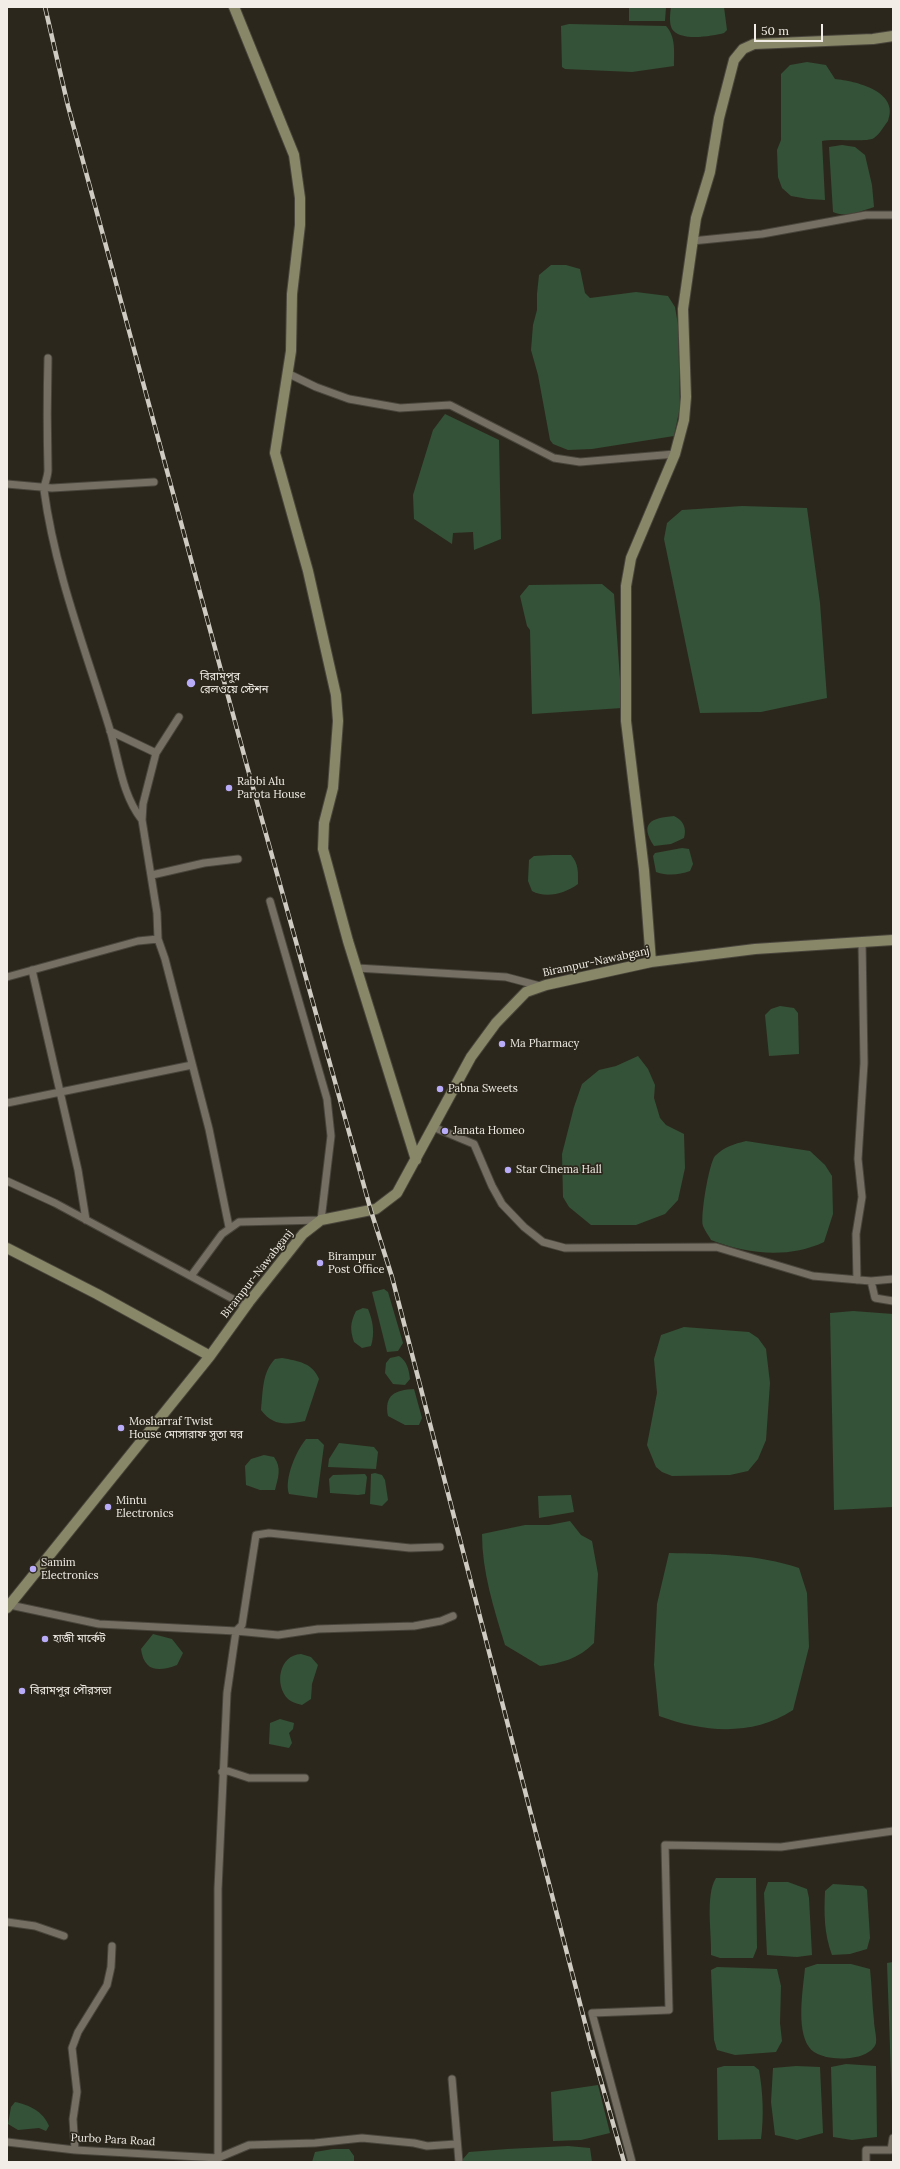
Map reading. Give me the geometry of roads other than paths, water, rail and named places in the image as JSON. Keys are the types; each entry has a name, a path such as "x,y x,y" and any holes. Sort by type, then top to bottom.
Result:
{"street":[{"path":"234,7 294,154 300,198 300,225 293,281 291,351 276,452 308,570 336,695 338,721 333,780 324,823 323,849 357,968 416,1160"},
{"path":"651,962 644,870 626,722 626,586 631,558 675,454 684,420 686,397 683,309 696,218 710,172 726,86 734,60 743,49 754,44 873,39 893,36"},
{"path":"692,240 762,234 866,215 893,215"},
{"path":"48,358 46,405 48,474 44,488 50,530 132,807 142,820"},
{"path":"287,373 316,387 349,399 400,408 450,405 554,458 580,462 675,454"},
{"path":"7,484 44,488 154,482"},
{"path":"179,717 156,752 143,804 142,820 152,875 157,913 158,939 165,959 209,1129 229,1227"},
{"path":"110,732 156,752"},
{"path":"152,875 204,863 238,859"},
{"path":"191,1276 222,1234 229,1227 239,1222 321,1220 331,1142 327,1099 270,901"},
{"path":"7,977 138,941 158,939"},
{"name":"Birampur-Nawabganj","path":"8,1607 210,1356 246,1306 303,1234 321,1220 370,1212 386,1203 397,1193 471,1057 496,1023 526,992 540,986 651,962 755,949 893,940"},
{"path":"857,1280 856,1234 862,1196 858,1159 864,1064 862,942"},
{"path":"357,968 506,977 540,986"},
{"path":"32,970 78,1170 86,1220"},
{"path":"7,1103 192,1065"},
{"path":"434,1127 474,1144 492,1186 502,1204 524,1227 543,1242 566,1248 716,1247 813,1276 871,1281 893,1279"},
{"path":"7,1181 86,1220 246,1306"},
{"path":"7,1248 97,1294 210,1356"},
{"path":"871,1281 875,1298 893,1301"},
{"path":"440,1547 410,1548 269,1533 256,1535 242,1625 236,1631 227,1693 222,1772 218,1889 218,2160 249,2145 315,2143 362,2138 427,2146 456,2144"},
{"path":"8,1607 99,1624 236,1631 278,1635 318,1629 414,1626 441,1621 453,1616"},
{"path":"222,1772 228,1771 249,1778 304,1778"},
{"path":"632,2162 592,2013 669,2010 665,1845 781,1846 893,1832"},
{"path":"7,1922 35,1926 64,1936"},
{"path":"75,2150 73,2119 77,2092 72,2048 78,2032 107,1985 111,1967 112,1946"},
{"path":"452,2079 456,2144 459,2162"},
{"path":"866,2162 866,2150 891,2150 893,2138"},
{"name":"Purbo Para Road","path":"7,2142 75,2150 218,2160"}],"railway":[{"path":"45,7 68,106 247,766 371,1211 392,1277 591,2046 624,2162"}],"place":[{"name":"বিরামপুর রেলওয়ে স্টেশন","path":"191,683"},
{"name":"Rabbi Alu Parota House","path":"229,788"},
{"name":"Ma Pharmacy","path":"502,1044"},
{"name":"Pabna Sweets","path":"440,1089"},
{"name":"Janata Homeo","path":"445,1131"},
{"name":"Star Cinema Hall","path":"508,1170"},
{"name":"Birampur Post Office","path":"320,1263"},
{"name":"Mosharraf Twist House মোসারাফ সুতা ঘর","path":"121,1428"},
{"name":"Mintu Electronics","path":"108,1507"},
{"name":"Samim Electronics","path":"33,1569"},
{"name":"হাজী মার্কেট","path":"45,1639"},
{"name":"বিরামপুর পৌরসভা","path":"22,1691"}]}
